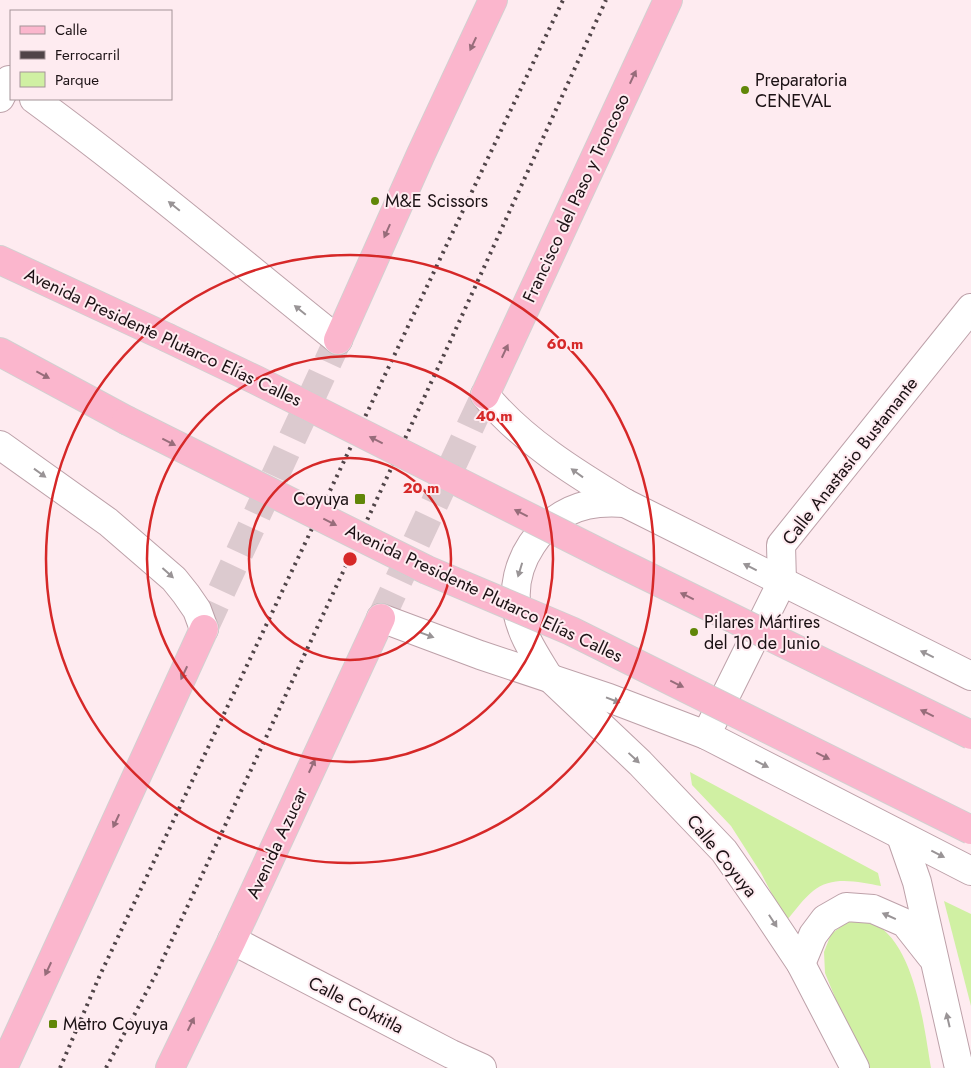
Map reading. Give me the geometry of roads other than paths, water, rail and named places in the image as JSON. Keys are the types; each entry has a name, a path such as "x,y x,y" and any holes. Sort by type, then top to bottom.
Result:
{"main road":[{"path":"338,340 417,163 493,0"},
{"name":"Francisco del Paso y Troncoso","path":"484,395 668,0"},
{"name":"Avenida Presidente Plutarco Elías Calles","path":"0,260 166,336 256,380 603,554 971,735"},
{"name":"Avenida Presidente Plutarco Elías Calles","path":"0,352 126,420 401,558 571,631 971,830"},
{"name":"Avenida Azucar","path":"170,1068 232,940 381,618"},
{"path":"3,1068 204,629"}],"street":[{"path":"35,100 177,208 225,250 338,340"},
{"name":"Calle Anastasio Bustamante","path":"706,735 782,582 781,545 971,308"},
{"path":"484,395 496,409 526,435 584,478 625,503 971,676"},
{"path":"0,445 108,522 167,572 197,610 204,629"},
{"path":"548,676 522,629 517,610 515,591 518,572 525,554 536,537 550,523 566,512 585,505 605,502 625,503"},
{"path":"381,618 480,655 548,676 706,735 971,871"},
{"name":"Calle Coyuya","path":"548,676 640,763 724,851 801,964 855,1068"},
{"path":"901,836 917,882 959,1068"},
{"path":"801,964 813,935 825,919 846,907 873,909 905,923 935,961"},
{"name":"Calle Colxtitla","path":"232,940 448,1061 482,1068"}],"tunnel":[{"path":"204,629 338,340"},
{"path":"381,618 485,395"}],"railway":[{"path":"60,1068 100,975 563,0"},
{"path":"106,1068 156,974 449,344 606,0"}],"place":[{"name":"Preparatoria CENEVAL","path":"745,90"},
{"name":"M&E Scissors","path":"375,201"},
{"name":"Coyuya","path":"360,499"},
{"name":"Pilares Mártires del 10 de Junio","path":"694,632"},
{"name":"Metro Coyuya","path":"53,1024"}]}
